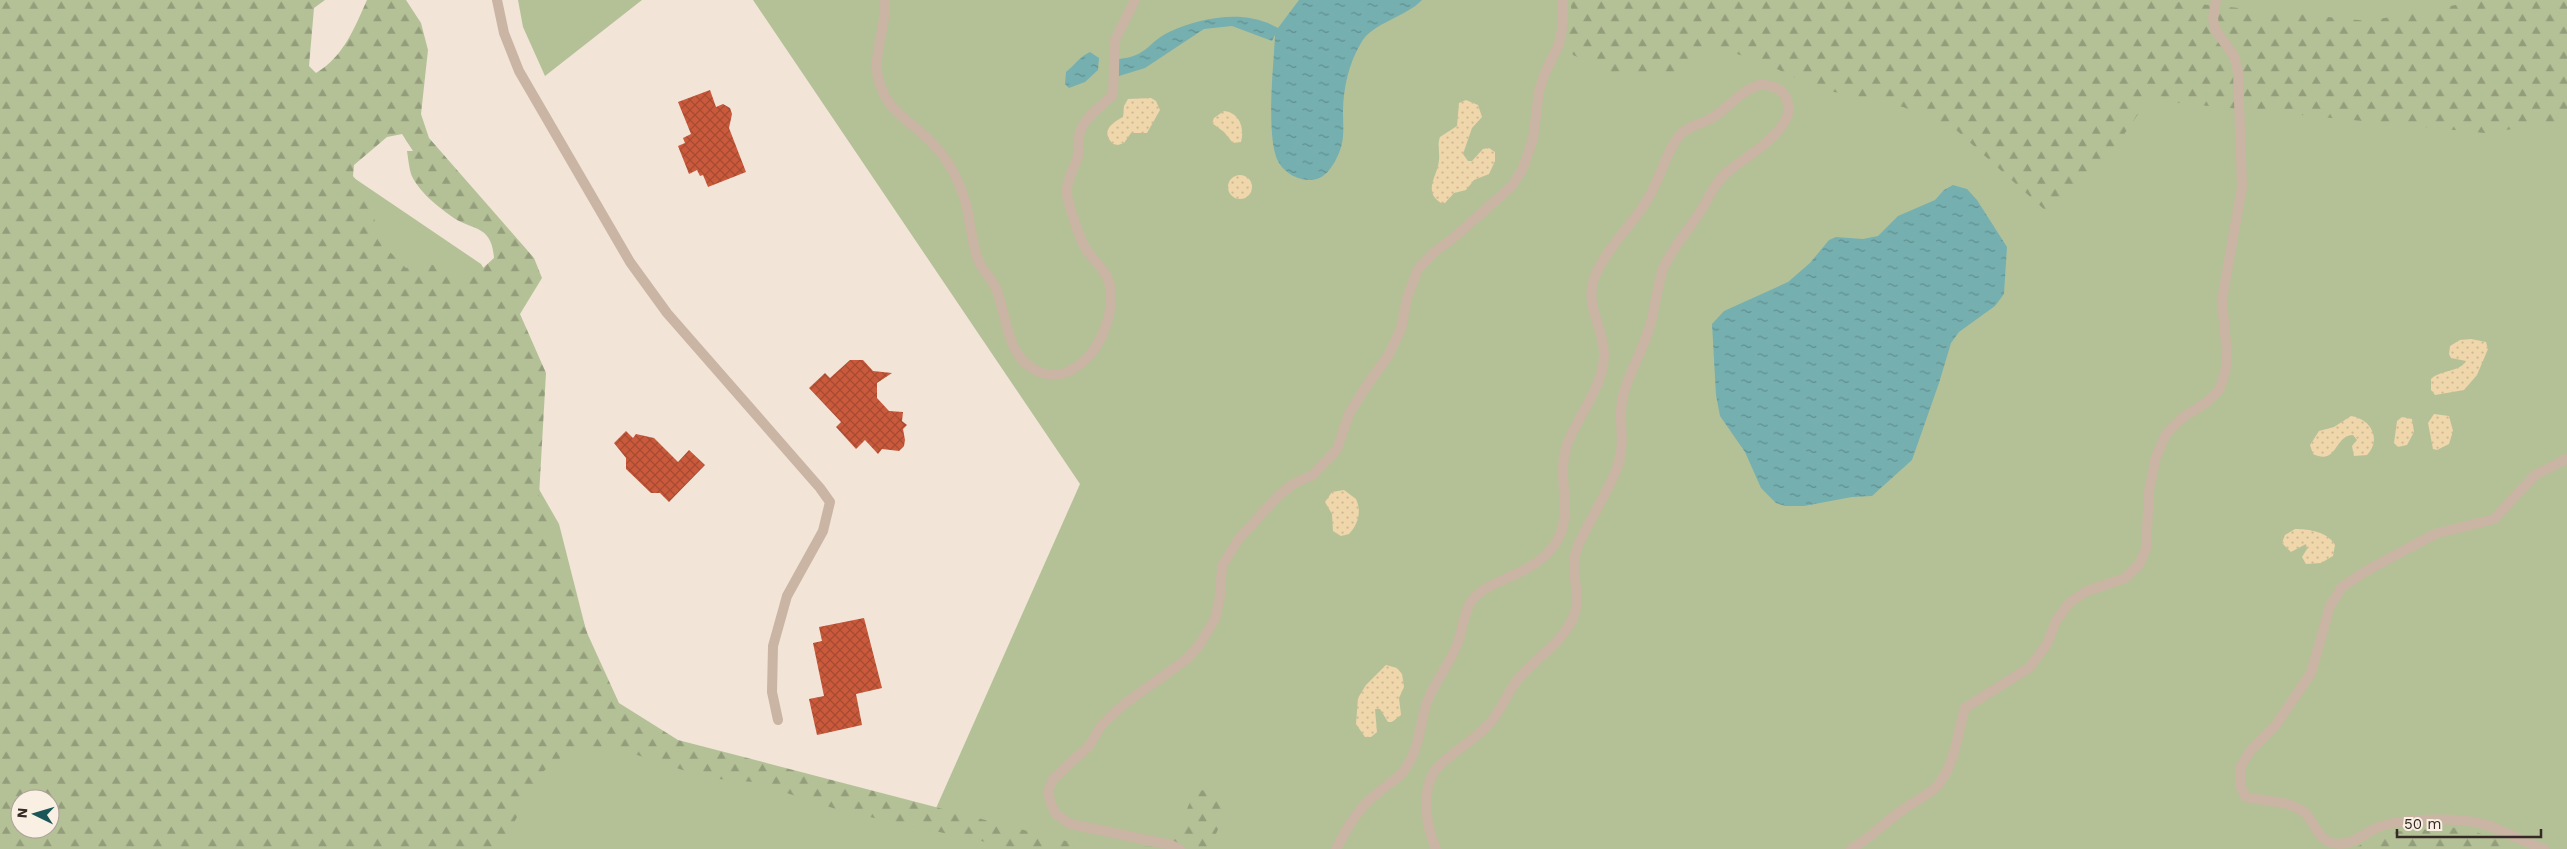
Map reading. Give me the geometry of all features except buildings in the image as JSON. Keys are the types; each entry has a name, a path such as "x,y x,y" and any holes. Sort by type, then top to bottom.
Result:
{"lane":[{"path":"496,0 504,33 519,71 630,262 667,313 820,488 830,502 823,531 787,596 773,646 772,692 778,720"},
{"path":"885,0 884,29 878,47 877,65 879,83 887,101 898,115 932,143 948,161 970,213 979,262 997,290 1006,329 1015,349 1030,366 1043,373 1060,375 1073,371 1087,358 1105,330 1110,291 1106,275 1083,245 1066,191 1078,156 1082,123 1113,95 1115,40 1135,0"},
{"path":"1180,849 1171,844 1070,824 1056,814 1051,804 1048,792 1053,780 1089,746 1101,726 1123,705 1187,659 1198,647 1215,619 1220,596 1222,566 1238,540 1277,497 1293,484 1313,475 1337,449 1349,414 1388,356 1401,329 1408,298 1418,270 1433,253 1451,240 1512,186 1524,168 1533,140 1538,91 1559,44 1563,24 1563,0"},
{"path":"1851,849 1867,840 1903,809 1929,793 1943,779 1952,758 1965,708 2029,668 2047,644 2056,620 2069,603 2084,592 2125,578 2139,565 2146,548 2149,491 2166,434 2182,418 2207,402 2219,390 2225,373 2227,355 2222,300 2242,187 2238,72 2234,56 2215,29 2213,19 2216,0"},
{"path":"1336,849 1355,814 1406,769 1416,749 1428,699 1456,647 1471,602 1484,591 1522,573 1544,558 1557,541 1564,525 1565,508 1562,483 1565,452 1600,375 1604,356 1592,297 1594,281 1603,262 1649,199 1665,167 1672,145 1685,129 1706,122 1725,110 1748,89 1762,84 1777,87 1785,96 1790,108 1788,119 1753,155 1727,172 1712,190 1664,267 1648,332 1622,396 1620,417 1624,443 1620,461 1610,486 1577,548 1573,564 1577,605 1572,621 1561,637 1520,677 1494,719 1466,746 1438,766 1429,782 1426,808 1431,837 1436,849"},
{"path":"2544,849 2487,825 2458,819 2381,826 2349,843 2338,844 2324,840 2314,829 2304,812 2294,806 2246,797 2240,786 2240,768 2250,751 2276,725 2310,673 2330,606 2342,587 2366,570 2435,534 2494,518 2535,475 2567,460"}],"green space":[{"path":"0,0 325,0 314,8 309,66 316,73 326,66 341,50 353,31 367,0 406,0 421,23 428,50 421,114 429,138 534,258 542,278 520,314 546,373 539,496 588,635 619,703 678,740 1097,849 1018,849 842,811 753,782 707,778 631,753 573,748 540,774 500,849 0,849","holes":["402,134 413,151 407,151 411,174 423,192 458,221 485,233 489,239 494,258 472,278 424,262 406,268 378,240 371,199 353,176 354,165 387,137"]},
{"path":"518,0 642,0 545,76 523,27"},
{"path":"753,0 2567,0 2567,849 0,849 10,807 10,839 60,839 60,789 14,789 187,65 481,264 533,348 532,477 559,524 604,701 609,738 933,815 1080,484"},
{"path":"1570,0 1725,0 1721,24 1726,0 2160,0 2368,21 2483,0 2567,0 2567,121 2485,133 2148,100 2118,143 2046,211 1955,129 1903,107 1816,88 1769,65 1717,47 1676,73 1618,76 1573,55 1566,37 1572,14"},
{"path":"1218,789 1225,791 1225,806 1219,828 1209,849 1097,849 1171,845 1195,791"},
{"path":"2463,827 2521,849 2352,849 2388,832"}],"sand":[{"path":"1151,98 1156,101 1160,110 1147,133 1131,133 1124,143 1113,144 1108,135 1109,128 1123,117 1124,106 1128,99"},
{"path":"1466,100 1478,105 1482,117 1472,128 1463,154 1468,161 1472,161 1483,149 1489,148 1495,152 1495,161 1489,174 1474,180 1466,190 1454,193 1445,203 1441,203 1435,198 1432,188 1439,160 1439,140 1440,137 1457,126 1459,103"},
{"path":"1224,111 1234,114 1240,122 1242,131 1241,142 1233,143 1224,132 1212,123 1214,118"},
{"path":"1240,175 1249,178 1252,187 1249,196 1240,199 1231,196 1228,187 1231,178"},
{"path":"2471,339 2486,342 2488,349 2477,375 2464,390 2435,395 2431,390 2431,379 2463,365 2466,361 2451,358 2449,354 2450,346 2460,340"},
{"path":"2434,414 2449,416 2453,431 2449,444 2437,450 2433,449 2428,423"},
{"path":"2351,416 2364,421 2372,431 2374,443 2367,455 2354,456 2352,446 2357,440 2353,435 2347,436 2342,440 2332,453 2327,456 2321,457 2313,454 2310,445 2319,431 2334,427"},
{"path":"2402,417 2412,419 2414,432 2407,445 2398,447 2394,443 2397,421"},
{"path":"1344,490 1356,499 1359,513 1357,522 1349,534 1341,536 1333,531 1332,514 1325,502 1332,492"},
{"path":"2295,529 2312,531 2328,537 2335,545 2333,556 2321,563 2306,564 2302,557 2307,549 2306,544 2291,552 2282,543 2285,535"},
{"path":"1386,665 1397,668 1402,674 1404,687 1399,698 1401,715 1392,722 1388,722 1380,709 1375,709 1377,732 1371,737 1365,737 1356,724 1358,698 1366,685"}],"water":[{"path":"1299,0 1422,0 1407,11 1373,30 1361,43 1350,67 1346,85 1343,103 1343,138 1341,148 1332,167 1321,177 1306,180 1293,176 1279,163 1275,152 1271,120 1275,35 1272,41 1232,26 1204,29 1145,68 1119,76 1119,59 1142,52 1169,32 1196,22 1224,17 1252,18 1278,28"},
{"path":"1090,52 1099,58 1098,70 1085,82 1069,88 1065,84 1066,72"},
{"path":"1953,185 1967,189 1977,200 2007,247 2004,294 1995,306 1959,332 1951,343 1912,460 1872,496 1852,497 1804,506 1785,506 1776,503 1761,488 1745,452 1720,416 1716,395 1712,324 1724,311 1788,282 1810,263 1829,240 1836,237 1863,239 1878,236 1898,216 1935,200 1944,190"}]}
